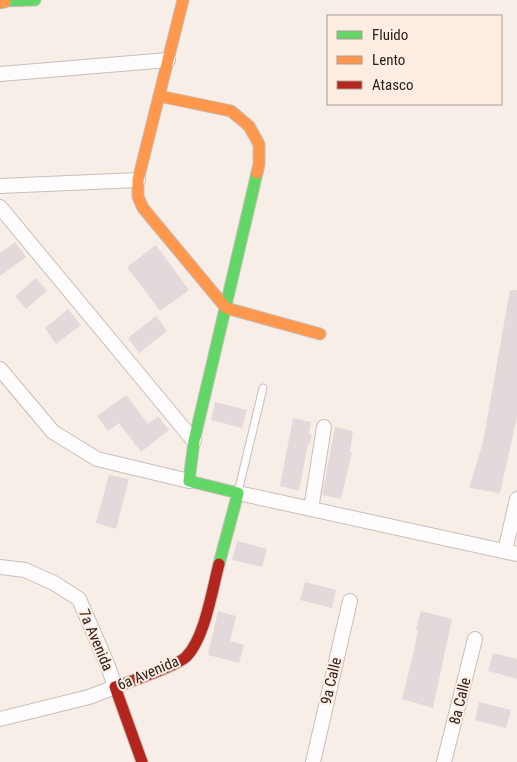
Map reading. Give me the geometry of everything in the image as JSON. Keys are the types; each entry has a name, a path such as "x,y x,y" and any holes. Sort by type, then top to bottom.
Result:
{"street":[{"path":"2,2 35,0"},
{"path":"182,0 138,180 138,197 143,208 226,308 320,334"},
{"path":"0,74 168,60"},
{"path":"159,96 231,111 249,126 259,144 259,164 194,441 188,481"},
{"path":"0,186 138,180"},
{"path":"0,207 194,441"},
{"path":"0,369 53,432 97,459 238,493 511,553 517,500"},
{"path":"311,509 324,427"},
{"name":"6a Avenida","path":"0,719 89,697 160,670 185,658 198,640 238,493"},
{"name":"7a Avenida","path":"0,567 25,570 54,583 79,599 108,666 142,762"},
{"name":"9a Calle","path":"313,762 350,601"},
{"name":"8a Calle","path":"444,762 476,639"}],"lane":[{"path":"238,493 263,388"}],"building":[{"path":"15,242 26,257 0,276 0,253"},
{"path":"156,245 189,290 160,311 127,267"},
{"path":"36,278 47,291 26,309 15,296"},
{"path":"510,290 517,290 517,417 500,493 469,488 483,442"},
{"path":"68,309 81,325 56,344 45,328"},
{"path":"156,316 167,331 139,353 128,338"},
{"path":"126,395 148,424 158,416 169,430 141,452 119,423 108,431 97,416"},
{"path":"215,402 247,410 242,428 211,420"},
{"path":"293,418 311,422 309,434 312,434 310,444 308,444 299,491 280,486"},
{"path":"335,427 353,431 350,452 352,452 341,499 322,495"},
{"path":"109,475 129,479 116,529 96,523"},
{"path":"237,541 267,549 262,567 232,560"},
{"path":"305,582 336,590 332,608 300,600"},
{"path":"218,611 236,616 230,641 244,645 239,663 208,655"},
{"path":"421,611 452,619 433,708 402,699"},
{"path":"493,653 517,659 517,679 488,671"},
{"path":"479,702 511,710 506,728 475,720"}],"traffic: fast":[{"path":"0,1 35,0"},
{"path":"219,564 238,493 189,481 194,441 257,173"}],"traffic: slow":[{"path":"183,0 138,180 138,197 143,208 226,308 320,334"},
{"path":"0,3 5,2"},
{"path":"159,96 231,111 249,126 259,144 257,173"}],"traffic: jam":[{"path":"142,762 115,687 180,661 193,649 203,626 219,564"}]}
